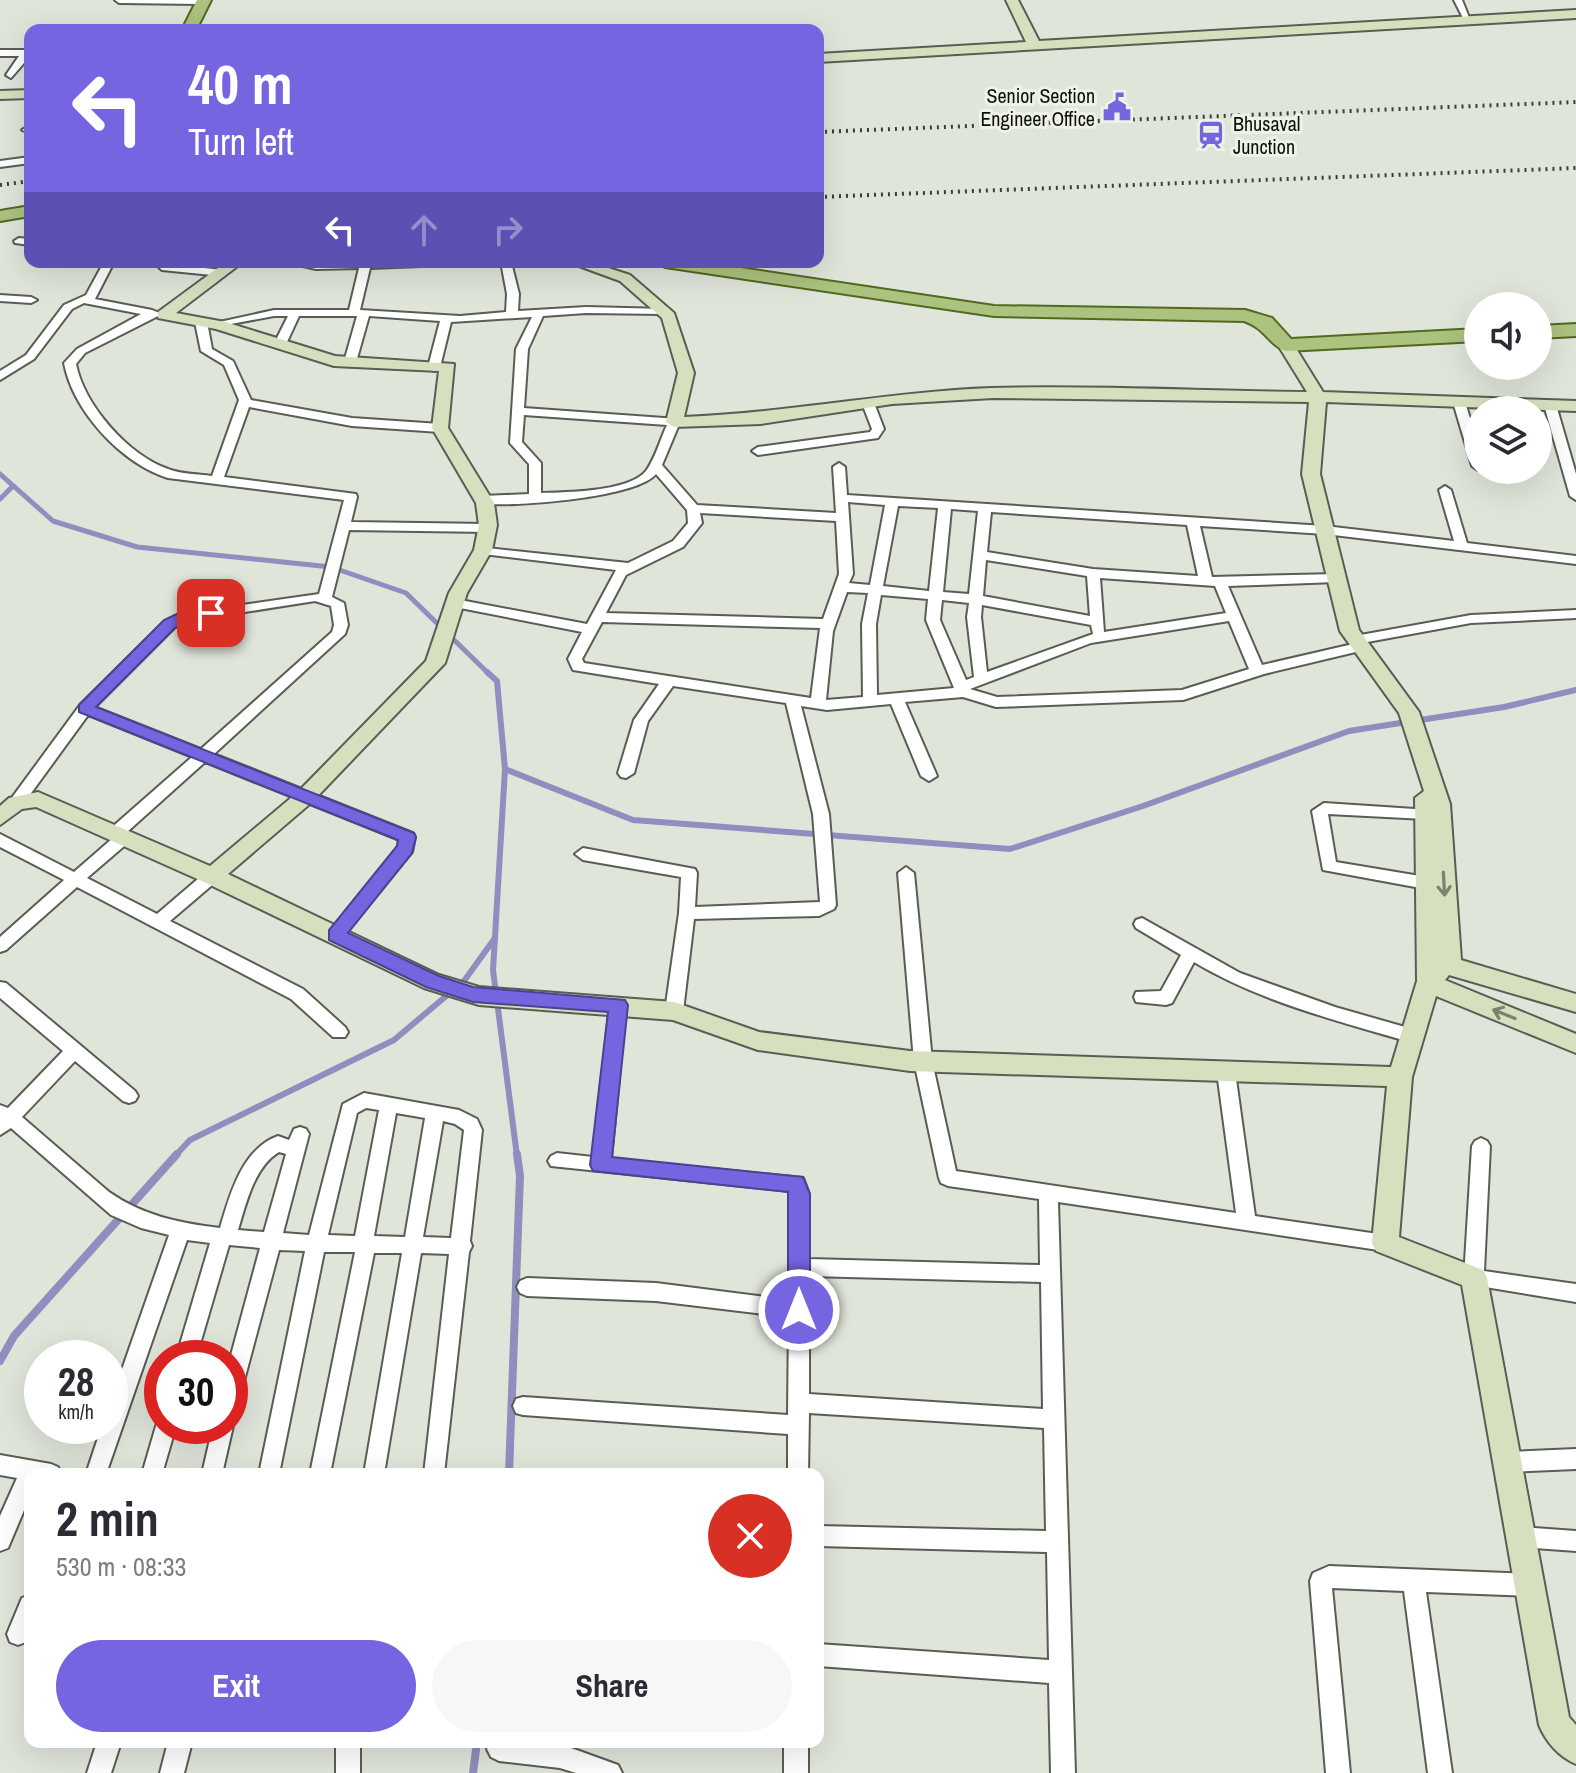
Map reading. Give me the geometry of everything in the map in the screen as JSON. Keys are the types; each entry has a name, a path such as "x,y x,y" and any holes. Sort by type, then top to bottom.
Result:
{"main road":[{"path":"191,24 201,0"},
{"path":"1012,0 1035,47"},
{"path":"824,58 1576,14"},
{"path":"0,95 24,94"},
{"path":"0,210 24,206"},
{"path":"0,216 24,212"},
{"path":"158,314 229,268"},
{"path":"594,268 625,278 669,316 686,373 674,422 761,419 868,403 993,393 1464,402"},
{"path":"705,268 994,311 1046,315 1245,316 1265,322 1286,345 1318,397 1311,474 1337,578 1357,644 1413,721 1428,781 1439,804 1426,883 1429,981 1400,1077 1385,1243 1474,1278 1555,1725 1576,1748"},
{"path":"158,314 219,325 334,361 448,367 440,428 483,500 488,528 483,550 447,623 435,663 305,797 212,876"},
{"path":"1552,331 1576,330"},
{"path":"1286,345 1464,336"},
{"path":"1552,405 1576,406"},
{"path":"1428,781 1425,814 1433,846 1449,962 1460,971 1576,1003"},
{"path":"8,810 38,799 212,876 432,982 479,996 674,1011 758,1041 923,1061 1400,1077"},
{"path":"1429,981 1449,962"},
{"path":"1429,981 1576,1044"}],"street":[{"path":"119,0 201,0"},
{"path":"1458,0 1467,18"},
{"path":"0,53 24,53"},
{"path":"11,75 24,57"},
{"path":"0,164 24,161"},
{"path":"0,376 30,357 68,307 87,298 105,268"},
{"path":"350,362 365,268"},
{"path":"507,268 513,294 512,315"},
{"path":"0,298 31,300"},
{"path":"87,298 93,303 158,314"},
{"path":"219,325 261,315 295,313 446,318 663,311"},
{"path":"280,344 295,313"},
{"path":"158,314 81,351 70,363 70,372 99,423 154,468 168,474 347,495 352,500 327,590"},
{"path":"535,496 535,463 516,443 522,349 539,314"},
{"path":"434,367 446,318"},
{"path":"201,322 207,351 229,363 246,403 217,479"},
{"path":"1459,402 1464,419"},
{"path":"246,403 352,422 440,428"},
{"path":"758,451 874,435 878,429 868,403"},
{"path":"483,500 627,488 648,476 674,422 518,411"},
{"path":"1552,412 1575,490"},
{"path":"655,464 693,509 695,523 684,539 627,567 617,577 575,659 578,667 818,704 896,699 962,689 1098,629 1234,616"},
{"path":"818,704 828,624 846,574 839,467"},
{"path":"1445,490 1462,547"},
{"path":"841,498 1325,530 1576,560"},
{"path":"870,701 868,631 892,502"},
{"path":"945,505 935,594 936,632 962,689 996,702 1177,696 1357,644 1471,619 1576,614"},
{"path":"981,679 973,623 985,507"},
{"path":"693,509 842,517"},
{"path":"1192,520 1213,581 1234,616 1257,671"},
{"path":"345,526 488,528"},
{"path":"483,550 627,567"},
{"path":"980,555 1093,573 1213,581 1337,578"},
{"path":"1093,573 1098,629"},
{"path":"843,587 975,599 1098,629"},
{"path":"8,810 85,708 177,619 327,590"},
{"path":"0,946 76,879 202,756 338,634 341,625 337,603 327,590"},
{"path":"455,603 594,623 828,624"},
{"path":"626,773 641,720 668,682"},
{"path":"896,699 929,776"},
{"path":"687,913 825,908 829,900 821,814 792,700"},
{"path":"85,708 404,835 408,840 406,848 335,935"},
{"path":"1425,814 1324,808 1320,811 1329,866 1426,883"},
{"path":"0,840 297,994 339,1032"},
{"path":"583,854 684,870 691,877 674,1011"},
{"path":"906,873 923,1061 948,1178 1385,1243"},
{"path":"158,922 212,876"},
{"path":"1142,924 1190,954 1253,985 1332,1013 1413,1036"},
{"path":"1142,997 1166,998 1190,954"},
{"path":"0,988 129,1096"},
{"path":"601,1165 618,1005"},
{"path":"75,1050 3,1120 118,1209 144,1221 225,1237 463,1246"},
{"path":"1226,1072 1247,1223"},
{"path":"270,1468 317,1241 349,1109 364,1100 466,1120 473,1130 463,1246 435,1468"},
{"path":"321,1468 389,1105"},
{"path":"375,1468 435,1113"},
{"path":"192,1340 240,1191 267,1150 278,1144 298,1142 245,1340"},
{"path":"1481,1146 1474,1278 1576,1293"},
{"path":"557,1161 790,1181 796,1184 800,1194 798,1468"},
{"path":"1048,1194 1063,1773"},
{"path":"98,1468 181,1229"},
{"path":"799,1267 1049,1274"},
{"path":"527,1287 656,1292 799,1310"},
{"path":"798,1403 1053,1419"},
{"path":"523,1406 798,1425"},
{"path":"154,1468 161,1444"},
{"path":"213,1468 219,1444"},
{"path":"1508,1462 1576,1459"},
{"path":"0,1465 24,1470"},
{"path":"0,1541 24,1500"},
{"path":"824,1536 1056,1542"},
{"path":"1521,1537 1576,1541"},
{"path":"1338,1773 1321,1581 1329,1577 1530,1585"},
{"path":"1414,1581 1440,1773"},
{"path":"18,1634 24,1620"},
{"path":"824,1655 1059,1672"},
{"path":"99,1773 107,1748"},
{"path":"172,1773 178,1748"},
{"path":"348,1748 348,1773"},
{"path":"796,1748 796,1773"},
{"path":"499,1749 560,1756 610,1773"}],"waterway":[{"path":"0,474 53,521 137,547 331,567 406,593 489,674"},
{"path":"0,499 13,486"},
{"path":"487,672 497,681 505,769"},
{"path":"505,769 633,820 1010,849 1143,806 1349,731 1504,707 1576,690"},
{"path":"495,938 505,769"},
{"path":"175,1156 190,1140 394,1040 464,981 495,938"},
{"path":"495,938 493,970 517,1156"},
{"path":"0,1361 14,1336 177,1154"},
{"path":"509,1468 520,1176 517,1154"},
{"path":"473,1773 476,1748"}],"railway":[{"path":"824,132 1576,102"},
{"path":"824,197 1576,168"},
{"path":"0,185 24,182"}],"place":[{"name":"Senior Section Engineer Office","path":"1117,107"},
{"name":"Bhusaval Junction","path":"1211,135"}],"route":[{"path":"211,613 177,619 170,624 85,708 407,837 406,848 335,935 432,982 479,996 618,1005 601,1165 790,1181 796,1184 800,1194 799,1310"}]}
